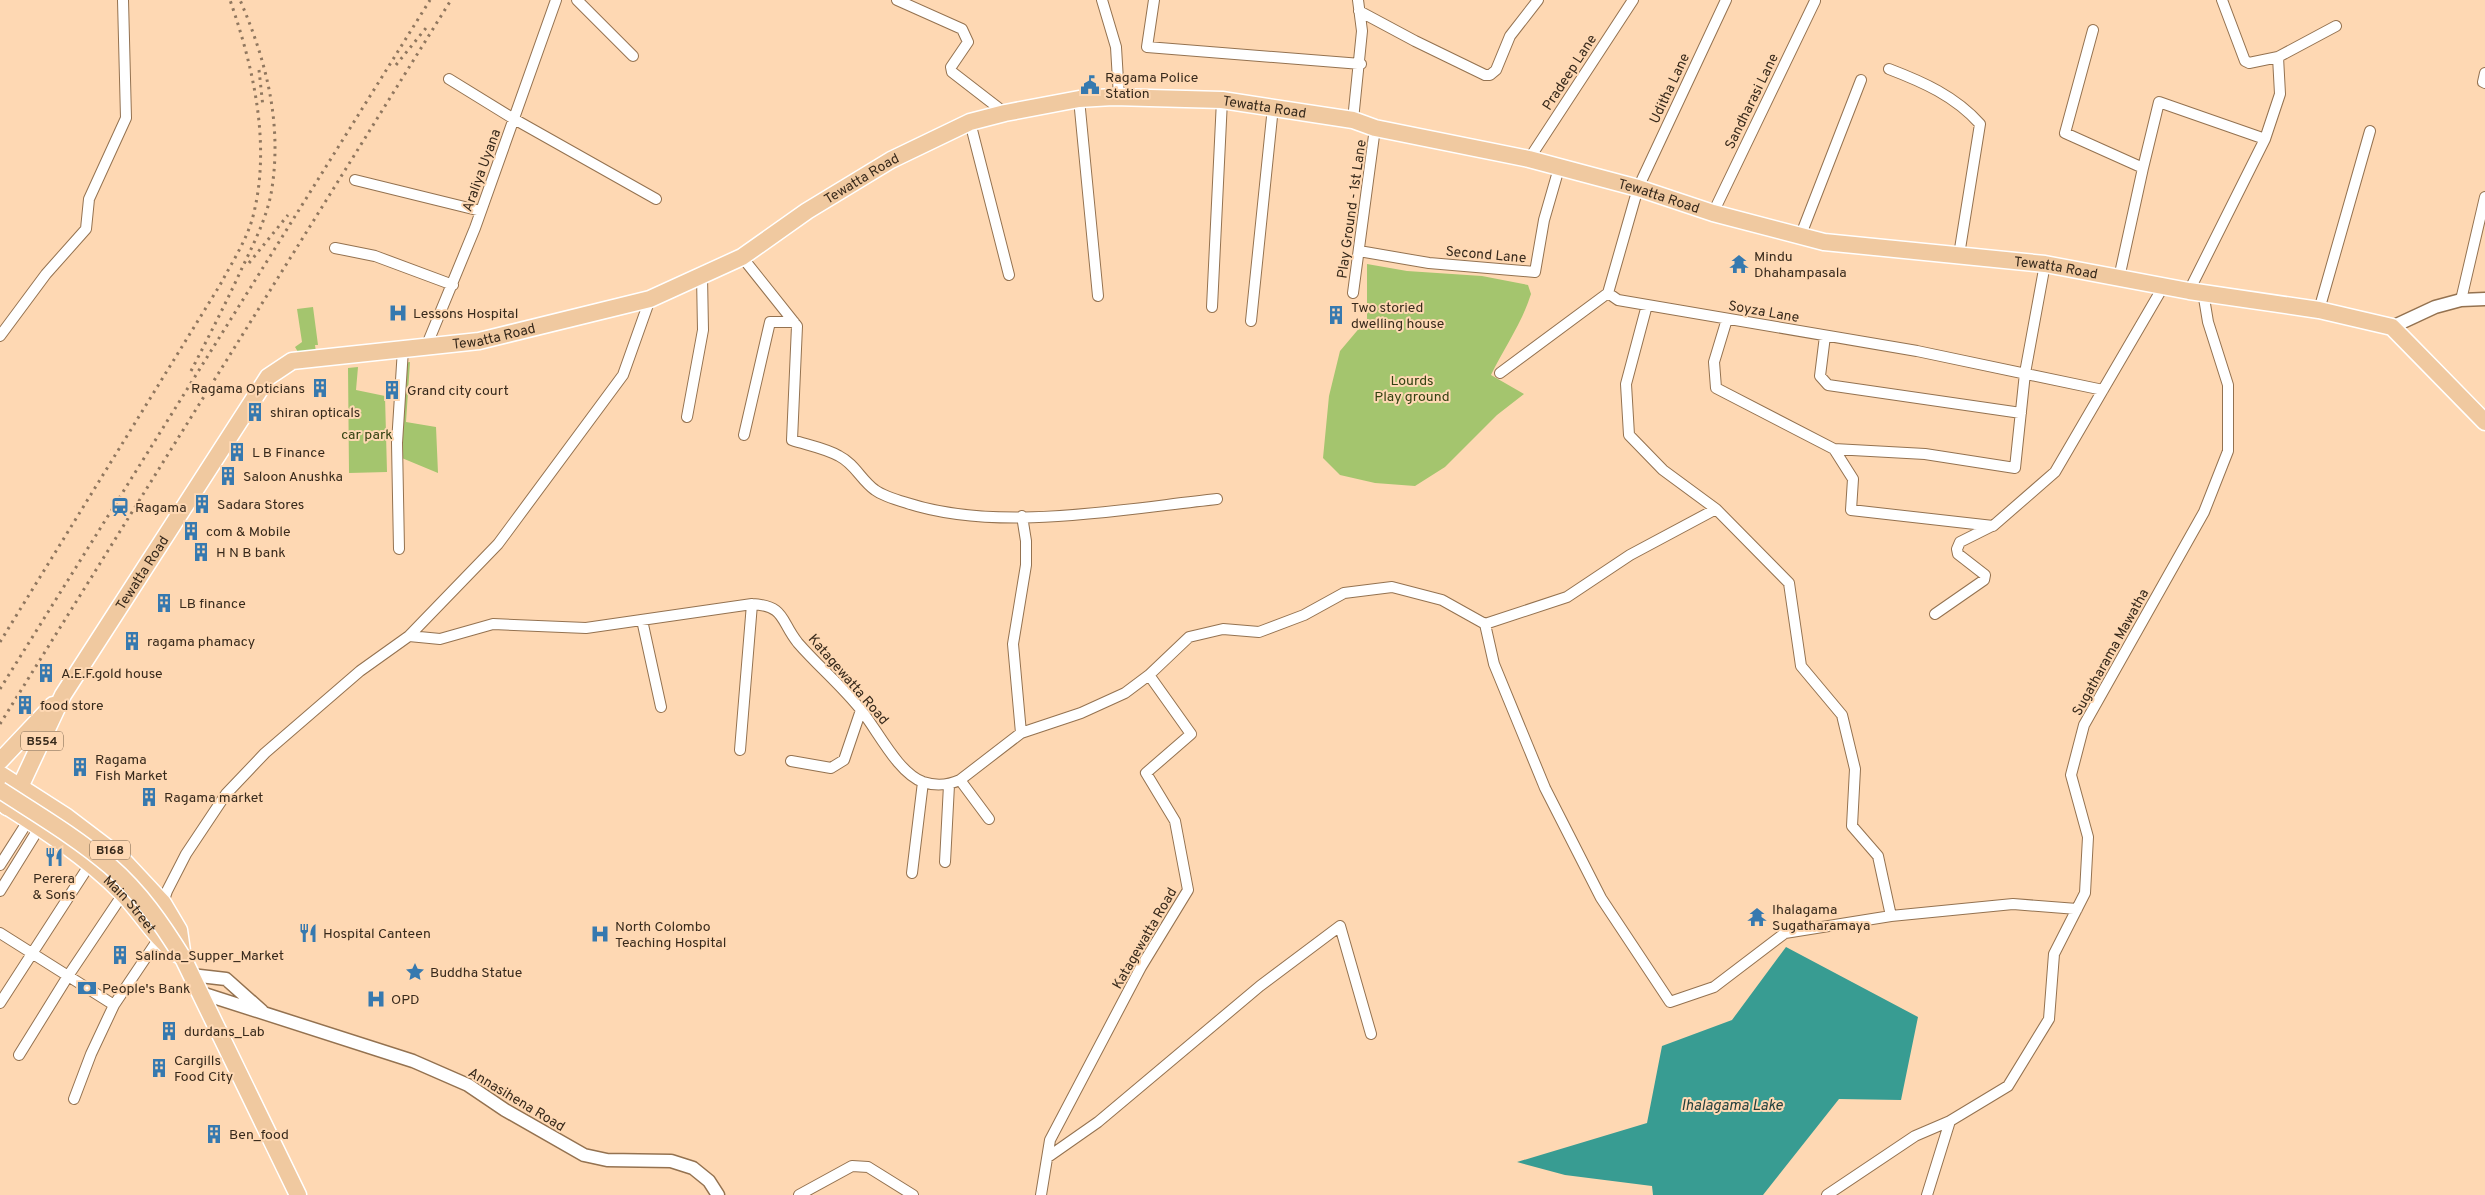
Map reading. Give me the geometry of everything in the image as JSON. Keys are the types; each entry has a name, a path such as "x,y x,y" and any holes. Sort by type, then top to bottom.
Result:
{"main road":[{"name":"Tewatta Road","path":"4,805 20,787 63,694 268,377 292,362 479,341 650,299 742,257 807,211 891,160 970,122 1005,113 1079,99 1118,97 1222,100 1273,107 1353,120 1375,128 1529,159 1638,188 1713,213 1824,242 2045,264 2163,287 2319,310 2392,327"},
{"path":"2392,327 2485,422"},
{"name":"Tewatta Road","path":"0,760 63,694"},
{"name":"B168","path":"0,774 67,817 121,858 163,903 179,930 182,958"},
{"name":"B168","path":"0,790 86,846 110,866 152,911 191,975 298,1195"},
{"name":"Main Street","path":"4,805 90,864 123,894 159,938 182,958"}],"street":[{"path":"0,336 46,274 86,229 89,199 126,118 123,0"},
{"name":"Araliya Uyana","path":"426,347 453,285 481,211 556,0"},
{"path":"577,0 633,56"},
{"path":"897,0 962,29 968,42 951,67 952,72 1005,113"},
{"path":"1102,0 1116,47 1118,97"},
{"path":"1154,0 1147,46 1360,64"},
{"path":"1353,120 1362,31 1358,0"},
{"path":"1359,11 1415,41 1485,75 1490,75 1496,70 1510,36 1538,0"},
{"name":"Pradeep Lane","path":"1529,159 1633,0"},
{"name":"Uditha Lane","path":"1638,188 1726,0"},
{"path":"2222,0 2245,61 2249,63 2278,57 2336,26"},
{"name":"Sandharasi Lane","path":"1713,213 1815,1"},
{"path":"2093,30 2064,133 2143,168"},
{"path":"2196,292 2264,139 2280,94 2278,57"},
{"path":"1889,69 1925,83 1966,108 1980,124 1958,255"},
{"path":"2485,73 2482,82 2485,83"},
{"path":"449,79 514,119 656,199"},
{"path":"1800,237 1861,80"},
{"path":"1079,99 1098,296"},
{"path":"1212,307 1222,100"},
{"path":"2119,278 2159,102 2264,139"},
{"path":"1251,321 1273,107"},
{"path":"970,122 1009,275"},
{"name":"Play Ground - 1st Lane","path":"1353,293 1375,128"},
{"path":"2319,310 2370,131"},
{"name":"Second Lane","path":"1359,251 1429,263 1535,272 1544,220 1559,168"},
{"path":"355,180 481,211"},
{"path":"1500,373 1608,293 1638,188"},
{"path":"2461,300 2485,197"},
{"path":"335,248 375,256 453,285"},
{"path":"742,257 797,326 792,440 839,456 855,467 875,490 907,503 968,516 1059,516 1217,499"},
{"path":"1727,319 1714,362 1716,388 1834,449 1925,454 2014,468 2025,373 2045,264"},
{"path":"687,417 703,330 702,276"},
{"path":"1935,614 1984,580 1985,575 1958,554 1957,549 1960,542 1992,526 2055,472 2163,287"},
{"name":"Sugatharama Mawatha","path":"1827,1195 1915,1136 1950,1121 2008,1086 2049,1019 2054,954 2085,893 2088,837 2070,774 2084,725 2204,512 2228,451 2228,385 2208,322 2196,292"},
{"name":"Soyza Lane","path":"1608,293 1618,300 2025,373 2103,390"},
{"path":"163,903 186,854 226,794 272,747 360,671 409,636 498,544 623,375 650,299"},
{"path":"2392,327 2419,313 2461,300 2485,299"},
{"path":"1647,305 1626,384 1628,435 1663,470 1716,509 1789,583 1801,666 1842,715 1855,769 1852,826 1878,856 1891,916"},
{"path":"744,435 770,322 794,322"},
{"path":"1825,336 1820,376 1828,384 2021,414"},
{"path":"399,549 397,443 403,350"},
{"path":"1834,449 1853,479 1851,510 1992,526"},
{"path":"945,862 949,785 960,780 1021,733 1081,713 1125,693 1149,675 1190,637 1223,629 1259,632 1304,615 1344,593 1392,587 1442,600 1485,624 1567,598 1630,555 1716,509"},
{"path":"1021,733 1013,644 1026,565 1026,541 1022,516"},
{"path":"740,750 752,604"},
{"name":"Katagewatta Road","path":"409,636 440,639 493,624 586,628 752,604 769,605 781,615 796,641 861,710 904,769 923,782 949,785"},
{"path":"642,620 661,708"},
{"path":"1485,624 1494,664 1546,788 1601,898 1670,1002 1714,987 1785,934 1891,916 2013,904 2076,909"},
{"name":"Katagewatta Road","path":"1041,1195 1050,1140 1142,967 1188,890 1175,821 1146,773 1191,734 1149,675"},
{"path":"791,761 831,768 844,760 861,710"},
{"path":"960,780 989,818"},
{"path":"912,873 923,782"},
{"path":"0,865 34,824"},
{"path":"0,891 34,824"},
{"path":"0,1004 90,864"},
{"path":"19,1055 68,976 123,894"},
{"path":"1048,1157 1098,1122 1260,986 1340,926 1371,1034"},
{"path":"0,933 114,1005"},
{"path":"74,1099 91,1054 114,1005 159,938"},
{"name":"Annasihena Road","path":"191,975 226,979 265,1015"},
{"name":"Annasihena Road","path":"198,992 265,1015 414,1061 468,1085 506,1110 584,1155 607,1160 671,1161 693,1168 709,1181 718,1195"},
{"path":"1927,1195 1950,1121"},
{"path":"799,1195 852,1166 868,1166 913,1195"}],"green space":[{"name":"Lourds Play ground","path":"1367,264 1407,271 1482,276 1528,285 1531,294 1518,325 1491,375 1524,394 1497,415 1445,467 1415,486 1375,483 1340,475 1323,458 1329,396 1340,351 1367,319"},
{"path":"313,307 318,345 315,345 316,352 298,352 295,347 302,342 297,309"},
{"name":"car park","path":"410,362 406,422 436,427 438,473 397,456 404,363"},
{"name":"car park","path":"358,367 356,390 385,396 387,472 349,473 348,368"}],"water":[{"name":"Ihalagama Lake","path":"1786,947 1918,1017 1901,1100 1839,1099 1763,1195 1653,1195 1652,1186 1565,1175 1517,1162 1647,1123 1662,1046 1732,1020"}],"railway":[{"path":"0,642 220,285 249,229 258,193 260,165 258,109 246,53 230,0"},
{"path":"191,371 256,237 264,218 272,188 275,139 270,92 257,45 240,0"},
{"path":"0,689 430,0"},
{"path":"0,724 451,0"},
{"path":"396,65 426,28"},
{"path":"259,70 263,107"},
{"path":"249,263 288,215"}],"place":[{"name":"Ragama Police Station","path":"1090,85"},
{"name":"Mindu Dhahampasala","path":"1739,264"},
{"name":"Lessons Hospital","path":"398,313"},
{"name":"Two storied dwelling house","path":"1336,315"},
{"name":"Ragama Opticians","path":"320,388"},
{"name":"Grand city court","path":"392,390"},
{"name":"shiran opticals","path":"255,412"},
{"name":"L B Finance","path":"237,452"},
{"name":"Saloon Anushka","path":"228,476"},
{"name":"Sadara Stores","path":"202,504"},
{"name":"Ragama","path":"120,507"},
{"name":"com & Mobile","path":"191,531"},
{"name":"H N B bank","path":"201,552"},
{"name":"LB finance","path":"164,603"},
{"name":"ragama phamacy","path":"132,641"},
{"name":"A.E.F.gold house","path":"46,673"},
{"name":"food store","path":"25,705"},
{"name":"Ragama Fish Market","path":"80,767"},
{"name":"Ragama market","path":"149,797"},
{"name":"Perera & Sons","path":"54,857"},
{"name":"Ihalagama Sugatharamaya","path":"1757,917"},
{"name":"Hospital Canteen","path":"308,933"},
{"name":"North Colombo Teaching Hospital","path":"600,934"},
{"name":"Salinda_Supper_Market","path":"120,955"},
{"name":"Buddha Statue","path":"415,972"},
{"name":"People's Bank","path":"87,988"},
{"name":"OPD","path":"376,999"},
{"name":"durdans_Lab","path":"169,1031"},
{"name":"Cargills Food City","path":"159,1068"},
{"name":"Ben_food","path":"214,1134"}]}
